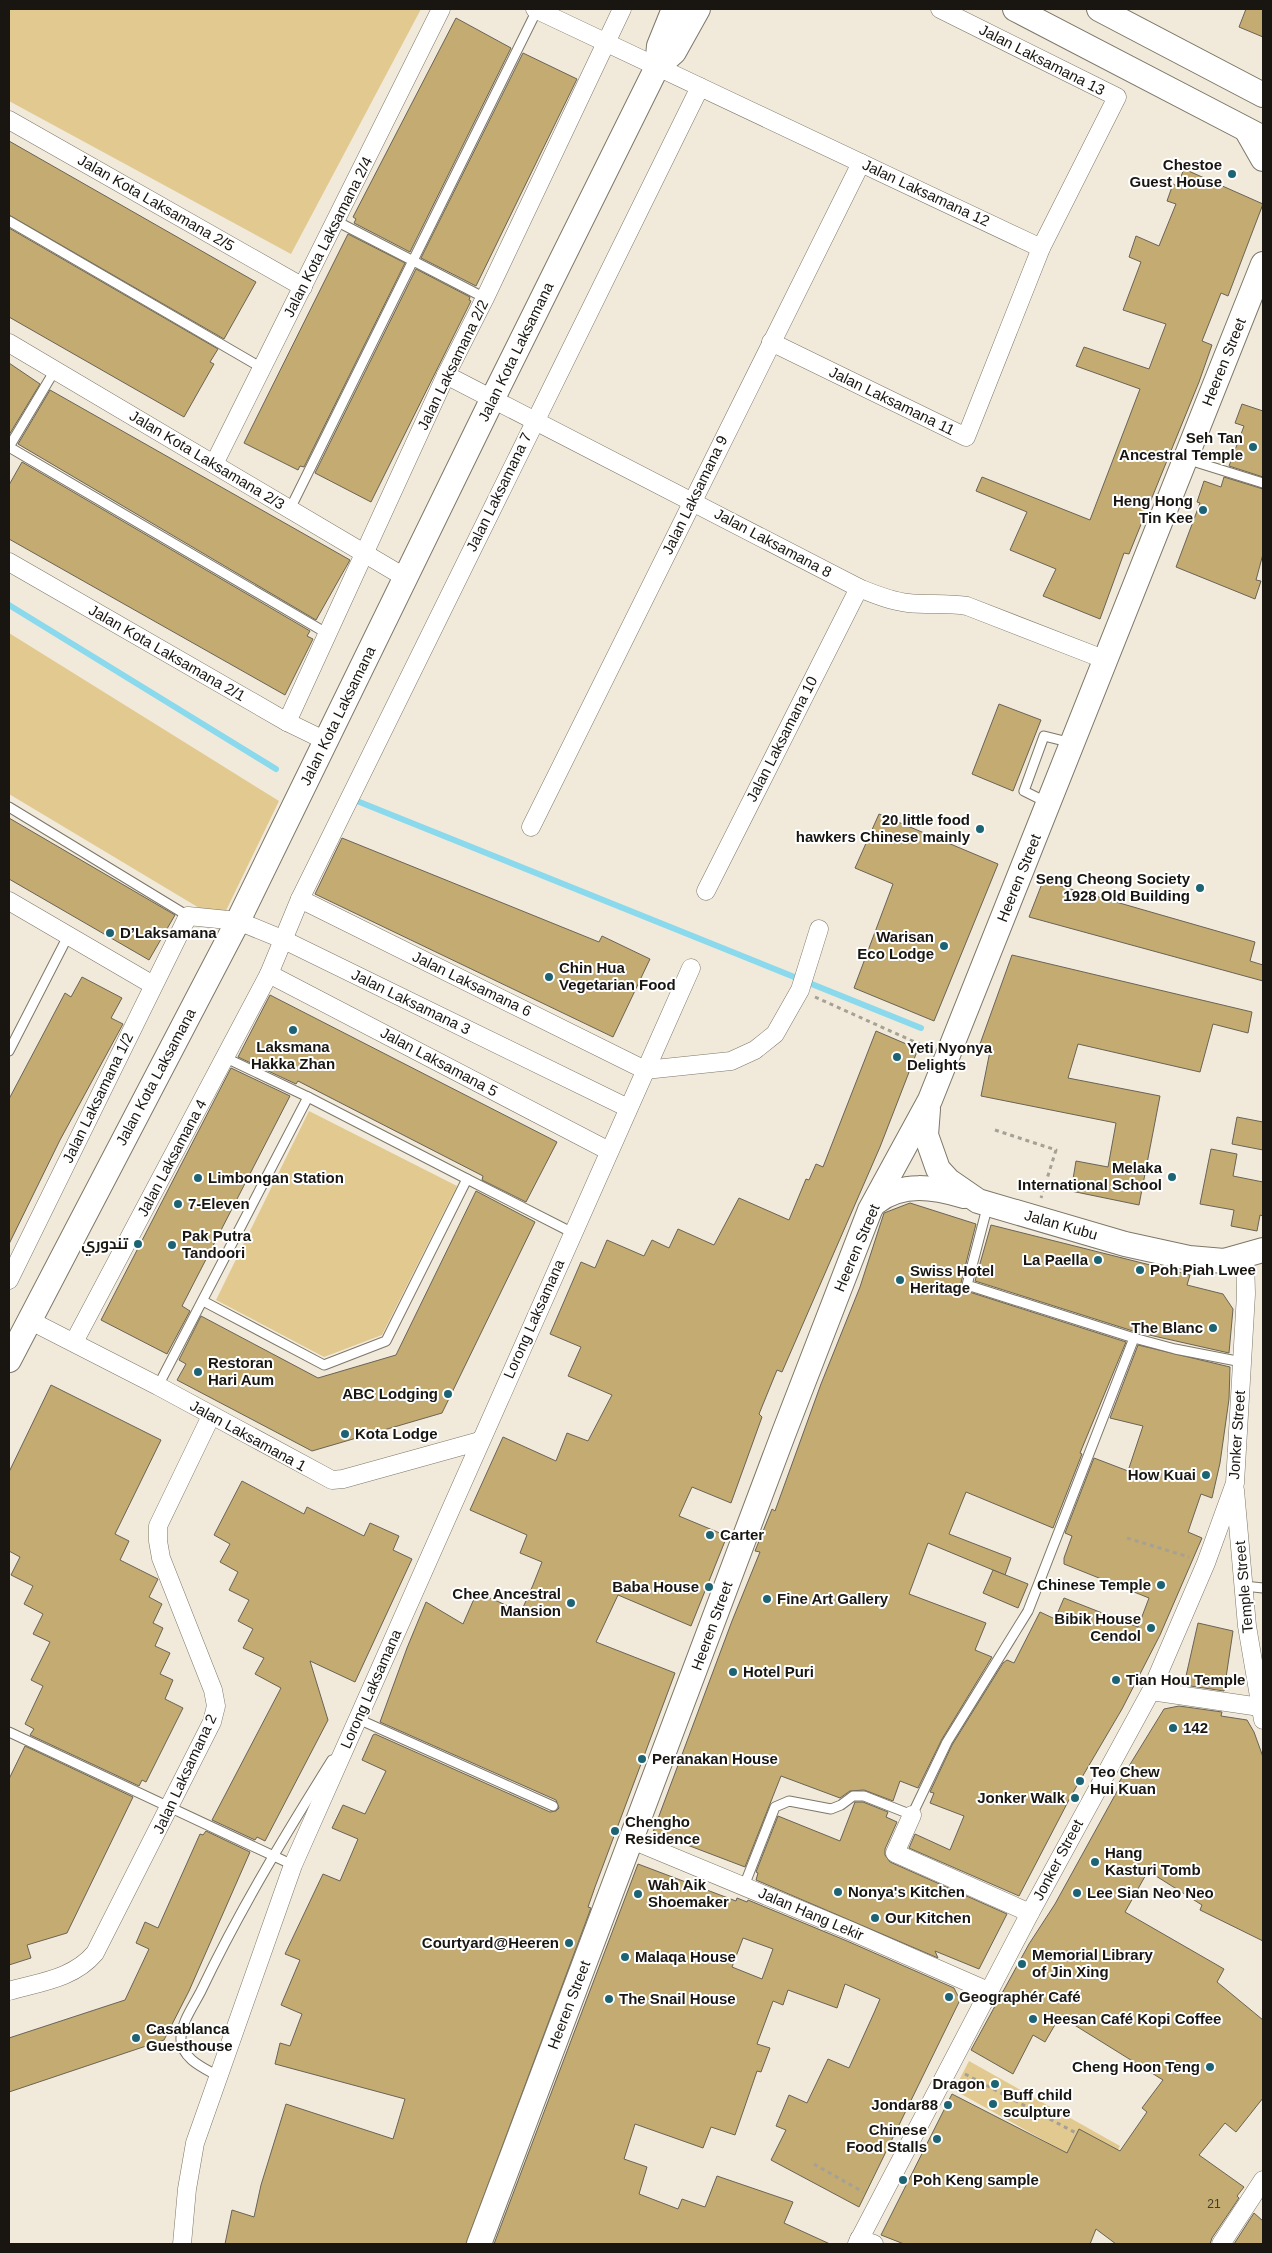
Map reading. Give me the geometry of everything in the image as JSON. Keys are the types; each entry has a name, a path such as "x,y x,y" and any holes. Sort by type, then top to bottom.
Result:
{"street":[{"name":"Jalan Kota Laksamana 2/4","path":"214,464 441,9"},
{"name":"Jalan Laksamana 12","path":"536,9 1041,248"},
{"name":"Jalan Laksamana 2/2","path":"287,722 446,375 486,298 622,9"},
{"name":"Jalan Kota Laksamana","path":"9,1360 238,921 657,67 659,46 674,9"},
{"name":"Jalan Kota Laksamana","path":"657,67 674,52 698,9"},
{"name":"Jalan Laksamana 13","path":"940,9 1117,97 1041,248"},
{"path":"1015,9 1255,134 1263,159"},
{"path":"1099,9 1263,95"},
{"name":"Jalan Laksamana 7","path":"282,939 300,898 700,86"},
{"name":"Jalan Kota Laksamana 2/5","path":"9,120 303,287"},
{"name":"Jalan Laksamana 9","path":"531,827 770,342 861,163"},
{"name":"Jalan Laksamana 11","path":"770,342 966,437 1041,248"},
{"name":"Heeren Street","path":"479,2244 783,1435 870,1210 930,1100 1261,276"},
{"name":"Jalan Kota Laksamana 2/3","path":"9,343 406,578"},
{"name":"Jalan Laksamana 8","path":"446,375 858,588 886,598 908,603 945,603 967,606 1106,660"},
{"name":"Jalan Kota Laksamana 2/1","path":"9,562 287,722 326,741"},
{"name":"Jalan Laksamana 10","path":"706,891 858,588"},
{"name":"Jalan Laksamana 6","path":"300,898 645,1070"},
{"path":"9,901 153,985"},
{"name":"Jalan Laksamana 3","path":"188,916 238,921 282,939 628,1108"},
{"name":"Jalan Laksamana 1/2","path":"9,1280 188,916"},
{"path":"645,1070 730,1061 755,1050 775,1034 800,990 819,929"},
{"name":"Jalan Laksamana 4","path":"74,1342 226,1058 269,974 282,939"},
{"name":"Lorong Laksamana","path":"182,2244 186,2189 195,2143 293,1864 691,968"},
{"name":"Jalan Laksamana 5","path":"269,974 609,1151"},
{"name":"Jalan Kubu","path":"930,1100 926,1134 938,1168 949,1181 983,1202 1125,1244 1189,1258 1224,1261 1254,1254"},
{"path":"876,1202 898,1189 914,1187 952,1193 983,1202"},
{"name":"Jonker Street","path":"863,2242 988,1991 1151,1691 1206,1563 1235,1483 1242,1362 1254,1254"},
{"name":"Jalan Laksamana 1","path":"29,1320 158,1386 332,1480 343,1479 480,1441"},
{"name":"Jalan Laksamana 2","path":"9,1991 65,1976 83,1967 95,1953 170,1809 212,1722 216,1706 213,1690 161,1558 158,1540 158,1526 211,1416"},
{"name":"Temple Street","path":"1235,1483 1247,1626 1262,1713"},
{"path":"1151,1691 1262,1713"},
{"path":"912,1815 895,1853 1030,1913"},
{"name":"Jalan Hang Lekir","path":"632,1840 988,1991"},
{"path":"1221,2244 1263,2180"}],"lane":[{"path":"290,509 536,9"},
{"path":"336,220 412,262 486,298"},
{"path":"9,221 262,368"},
{"path":"55,370 9,447 328,634"},
{"path":"1186,459 1263,483"},
{"path":"9,807 188,916"},
{"path":"9,1051 68,936"},
{"path":"226,1058 308,1097 467,1180 573,1232"},
{"path":"158,1386 308,1097"},
{"path":"203,1301 324,1364 386,1341 467,1180"},
{"path":"983,1202 967,1284 1134,1338 1175,1349 1242,1362"},
{"path":"744,1886 776,1807 789,1801 831,1809 842,1805 853,1796 864,1796 912,1815 947,1742 1028,1611 1134,1338"},
{"path":"1244,1586 1263,1588"},
{"path":"218,2076 199,2065 188,2055 181,2041 185,2025 222,1947 272,1855 358,1718 553,1806"},
{"path":"9,1732 170,1809 293,1864"}],"path":[{"path":"800,990 948,1057"},
{"path":"995,1130 1056,1150 1040,1199"},
{"path":"1127,1538 1206,1563"},
{"path":"949,2066 1076,2133"},
{"path":"814,2164 864,2192"}],"shaded area":[{"path":"10,9 421,9 291,254 9,101"},
{"path":"9,633 279,801 221,921 9,794"},
{"path":"309,1111 457,1186 382,1335 324,1357 216,1300"},
{"path":"969,2061 1120,2146 1104,2174 954,2090"}],"building":[{"path":"1246,9 1263,9 1263,37 1239,27"},
{"path":"456,18 511,48 410,252 354,223 356,219 353,217"},
{"path":"523,53 577,79 476,286 421,258"},
{"path":"9,141 256,282 224,339 9,215"},
{"path":"1184,169 1263,204 1228,296 1221,293 1202,341 1212,345 1199,382 1129,554 1124,553 1100,619 1043,596 1056,569 1010,550 1027,512 976,491 982,477 1090,520 1140,389 1076,366 1084,347 1149,369 1166,324 1123,310 1141,262 1129,257 1136,236 1159,246 1176,204 1167,201 1173,184 1177,186"},
{"path":"9,228 218,349 210,362 214,364 184,417 9,317"},
{"path":"348,234 405,263 304,467 300,466 298,470 244,443"},
{"path":"416,269 470,297 469,300 471,301 371,502 315,473"},
{"path":"9,363 40,384 9,435"},
{"path":"50,390 350,560 316,620 18,444"},
{"path":"1242,404 1263,411 1263,477 1229,466 1244,426 1235,423"},
{"path":"22,462 310,631 307,636 313,639 285,695 9,539 9,485"},
{"path":"1224,477 1263,489 1263,554 1256,580 1261,581 1255,599 1176,567 1200,503 1197,502 1204,481 1221,487"},
{"path":"999,704 1041,720 1013,791 972,774"},
{"path":"879,814 998,864 934,1021 854,988 893,884 855,868"},
{"path":"9,818 175,915 149,960 9,879"},
{"path":"342,838 599,942 602,936 650,959 613,1037 315,894"},
{"path":"1043,881 1255,942 1250,961 1263,965 1263,981 1029,917"},
{"path":"1012,955 1252,1012 1248,1033 1213,1024 1200,1072 1078,1044 1068,1078 1160,1096 1139,1205 1071,1191 1076,1161 1108,1167 1116,1123 981,1096 991,1046 980,1044"},
{"path":"82,977 122,998 111,1018 123,1024 60,1140 9,1244 9,1099 65,993 71,997"},
{"path":"270,995 557,1142 526,1202 482,1180 483,1176 298,1081 296,1084 238,1057"},
{"path":"876,1031 918,1049 880,1147 782,1372 777,1370 759,1414 762,1417 731,1503 692,1487 679,1516 727,1536 691,1626 618,1595 596,1642 675,1673 595,1887 588,1907 591,1908 466,2244 225,2244 232,2210 254,2217 261,2185 286,2104 393,2139 405,2099 275,2064 280,2043 290,2046 302,2014 281,2005 300,1960 285,1954 323,1874 340,1881 358,1839 332,1828 343,1805 365,1814 386,1771 362,1760 373,1735 375,1734 550,1812 556,1811 559,1808 556,1800 380,1722 426,1602 463,1624 477,1592 521,1612 533,1585 542,1562 520,1553 527,1535 470,1510 503,1437 556,1461 567,1433 588,1441 612,1395 568,1376 581,1347 550,1334 581,1262 595,1268 607,1240 644,1256 652,1240 669,1248 678,1229 714,1245 739,1198 789,1220 806,1179 809,1180 816,1164 823,1167"},
{"path":"231,1068 290,1096 182,1306 190,1311 167,1354 101,1320"},
{"path":"1237,1117 1263,1122 1263,1150 1232,1144"},
{"path":"1211,1149 1237,1154 1233,1176 1263,1182 1263,1216 1260,1215 1257,1231 1231,1226 1234,1210 1200,1204"},
{"path":"476,1191 535,1222 442,1413 312,1451 177,1380 186,1364 179,1360 201,1316 318,1378 396,1355"},
{"path":"910,1203 976,1224 961,1283 963,1290 1126,1342 1080,1453 1082,1454 1053,1528 966,1492 949,1534 1011,1558 1005,1575 928,1543 909,1594 986,1623 975,1650 992,1657 942,1739 918,1788 900,1781 893,1801 864,1790 850,1791 840,1798 781,1776 745,1867 653,1832 732,1621 760,1552 755,1551 772,1509 775,1511 821,1384 860,1287 884,1213"},
{"path":"991,1225 1190,1275 1187,1285 1223,1294 1233,1309 1229,1353 1136,1332 975,1281"},
{"path":"1138,1345 1230,1367 1229,1399 1220,1463 1212,1498 1201,1494 1188,1532 1202,1538 1160,1635 1122,1709 1071,1796 1019,1896 909,1848 915,1834 950,1850 964,1816 930,1803 934,1793 930,1792 952,1745 1003,1663 1007,1660 1014,1663 1040,1612 1055,1619 1064,1598 1138,1627 1149,1598 1064,1564 1064,1558 1072,1536 1065,1533 1094,1458 1128,1471 1143,1426 1110,1418"},
{"path":"51,1385 161,1440 115,1534 129,1541 120,1560 158,1579 149,1597 162,1604 153,1623 163,1628 155,1646 170,1653 160,1674 173,1680 165,1699 183,1708 146,1782 142,1780 139,1786 30,1735 34,1729 25,1724 43,1686 31,1680 50,1642 33,1634 43,1614 24,1604 33,1586 11,1575 20,1557 9,1551 9,1472"},
{"path":"242,1481 304,1514 307,1507 364,1536 370,1523 399,1536 393,1550 412,1559 355,1682 310,1661 328,1720 265,1841 257,1837 255,1840 212,1820 281,1688 255,1674 264,1658 243,1648 253,1629 238,1621 249,1600 229,1590 238,1572 220,1562 230,1544 214,1535"},
{"path":"993,1570 1028,1584 1018,1608 983,1593"},
{"path":"1198,1623 1233,1631 1224,1691 1184,1685"},
{"path":"1179,1706 1222,1712 1221,1716 1247,1720 1254,1732 1263,1757 1263,1941 1200,1910 1202,1905 1148,1871 1125,1912 1224,1969 1217,1982 1263,2020 1263,2098 1236,2132 1225,2123 1199,2155 1244,2187 1237,2196 1239,2198 1212,2238 1210,2244 1116,2244 1096,2229 1090,2244 904,2244 881,2235 952,2094 1067,2153 1079,2129 1120,2151 1147,2112 1142,2108 1163,2080 1060,2016 1045,2042 1033,2035 1013,2074 971,2050 1029,1944 1055,1904 1120,1786 1118,1784 1164,1709"},
{"path":"25,1746 133,1797 67,1933 27,1945 31,1958 9,1965 9,1779"},
{"path":"855,1802 863,1802 888,1812 886,1817 897,1822 885,1849 885,1855 890,1862 1007,1914 979,1969 935,1951 938,1958 756,1880 758,1873 756,1872 778,1816 840,1841"},
{"path":"206,1831 250,1852 189,1991 164,2040 9,2092 9,2038 125,2000 149,1949 136,1943 145,1922 158,1928 200,1834 203,1835"},
{"path":"638,1864 736,1901 737,1898 747,1902 748,1900 954,1988 960,2000 859,2207 771,2160 786,2130 776,2126 789,2095 807,2103 828,2059 849,2068 880,1999 845,1984 837,2008 788,1990 783,2005 773,2001 757,2044 770,2048 761,2072 757,2071 735,2135 711,2127 703,2148 635,2124 624,2159 647,2167 639,2194 678,2209 682,2199 705,2207 717,2176 793,2202 784,2223 830,2244 494,2244","holes":["743,1938 773,1949 762,1979 732,1967"]},
{"path":"1254,2213 1263,2221 1263,2244 1234,2244"}],"waterway":[{"path":"9,605 276,769"},
{"path":"352,799 921,1028"}],"place":[{"name":"Chestoe Guest House","path":"1232,174"},
{"name":"Seh Tan Ancestral Temple","path":"1253,447"},
{"name":"Heng Hong Tin Kee","path":"1203,510"},
{"name":"20 little food hawkers Chinese mainly","path":"980,829"},
{"name":"Seng Cheong Society 1928 Old Building","path":"1200,888"},
{"name":"D’Laksamana","path":"110,933"},
{"name":"Warisan Eco Lodge","path":"944,946"},
{"name":"Chin Hua Vegetarian Food","path":"549,977"},
{"name":"Laksmana Hakka Zhan","path":"293,1030"},
{"name":"Yeti Nyonya Delights","path":"897,1057"},
{"name":"Melaka International School","path":"1172,1177"},
{"name":"Limbongan Station","path":"198,1178"},
{"name":"7-Eleven","path":"178,1204"},
{"name":"تندوري","path":"138,1244"},
{"name":"Pak Putra Tandoori","path":"172,1245"},
{"name":"La Paella","path":"1098,1260"},
{"name":"Poh Piah Lwee","path":"1140,1270"},
{"name":"Swiss Hotel Heritage","path":"900,1280"},
{"name":"The Blanc","path":"1213,1328"},
{"name":"Restoran Hari Aum","path":"198,1372"},
{"name":"ABC Lodging","path":"448,1394"},
{"name":"Kota Lodge","path":"345,1434"},
{"name":"How Kuai","path":"1206,1475"},
{"name":"Carter","path":"710,1535"},
{"name":"Chinese Temple","path":"1161,1585"},
{"name":"Baba House","path":"709,1587"},
{"name":"Fine Art Gallery","path":"767,1599"},
{"name":"Chee Ancestral Mansion","path":"571,1603"},
{"name":"Bibik House Cendol","path":"1151,1628"},
{"name":"Hotel Puri","path":"733,1672"},
{"name":"Tian Hou Temple","path":"1116,1680"},
{"name":"142","path":"1173,1728"},
{"name":"Peranakan House","path":"642,1759"},
{"name":"Teo Chew Hui Kuan","path":"1080,1781"},
{"name":"Jonker Walk","path":"1075,1798"},
{"name":"Chengho Residence","path":"615,1831"},
{"name":"Hang Kasturi Tomb","path":"1095,1862"},
{"name":"Nonya's Kitchen","path":"838,1892"},
{"name":"Lee Sian Neo Neo","path":"1077,1893"},
{"name":"Wah Aik Shoemaker","path":"638,1894"},
{"name":"Our Kitchen","path":"875,1918"},
{"name":"Courtyard@Heeren","path":"569,1943"},
{"name":"Malaqa House","path":"625,1957"},
{"name":"Memorial Library of Jin Xing","path":"1022,1964"},
{"name":"Geographér Café","path":"949,1997"},
{"name":"The Snail House","path":"609,1999"},
{"name":"Heesan Café Kopi Coffee","path":"1033,2019"},
{"name":"Casablanca Guesthouse","path":"136,2038"},
{"name":"Cheng Hoon Teng","path":"1210,2067"},
{"name":"Dragon","path":"995,2084"},
{"name":"Buff child sculpture","path":"993,2104"},
{"name":"Jondar88","path":"948,2105"},
{"name":"Chinese Food Stalls","path":"937,2139"},
{"name":"Poh Keng sample","path":"903,2180"}]}
